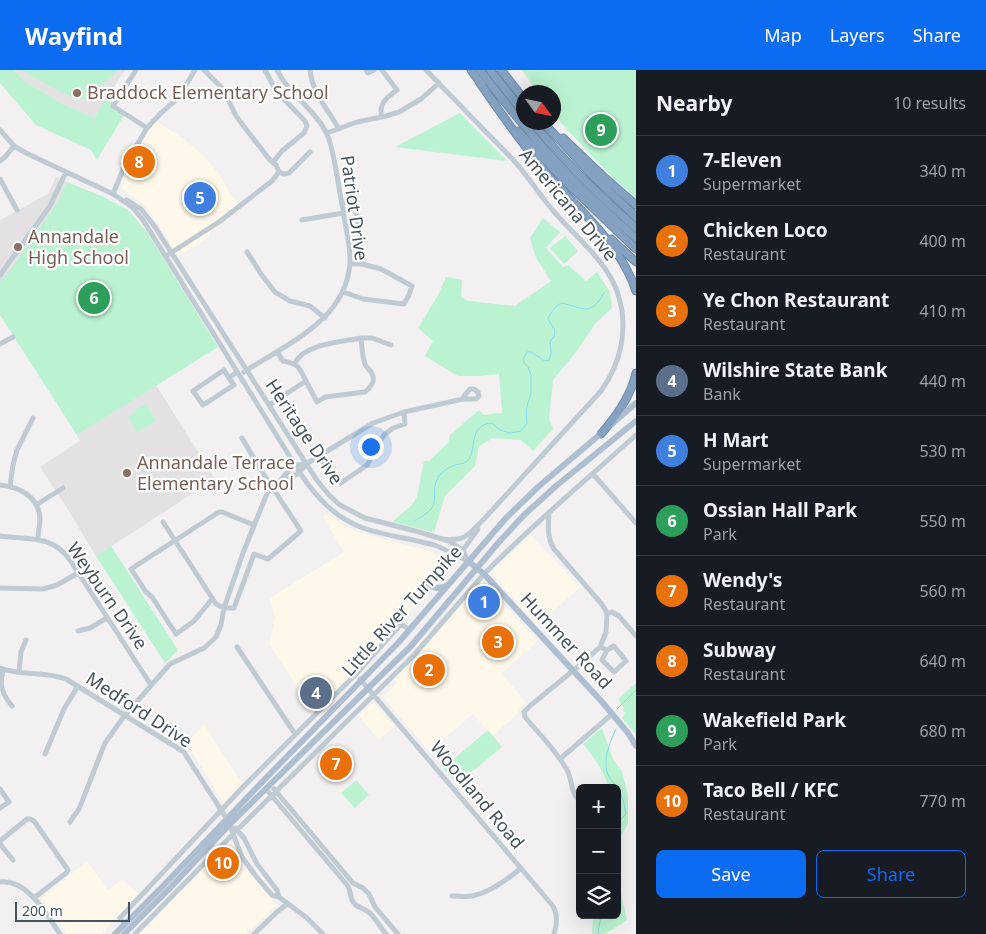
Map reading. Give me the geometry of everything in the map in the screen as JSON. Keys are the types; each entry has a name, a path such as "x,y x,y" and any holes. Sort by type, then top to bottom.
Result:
{"highway":[{"path":"470,70 538,162 601,231 629,272 636,291"},
{"path":"480,70 556,162 636,238"},
{"path":"490,70 516,102"},
{"path":"501,70 516,89"},
{"path":"479,82 521,134 545,160 584,201 636,249"},
{"path":"539,130 571,166 636,228"},
{"path":"552,130 592,176 636,217"},
{"path":"553,130 636,205"},
{"path":"601,231 636,262"},
{"path":"601,434 625,401 636,372"}],"main road":[{"name":"Little River Turnpike","path":"124,934 141,913 410,630 506,518 526,498 636,403"},
{"name":"Little River Turnpike","path":"228,821 269,786 411,646 477,568 539,500 636,421"},
{"name":"Hummer Road","path":"468,561 484,574 603,703 628,733 636,746"},
{"path":"425,583 435,588 449,584"},
{"name":"Little River Turnpike","path":"115,934 141,913"}],"street":[{"path":"136,70 113,106 147,128"},
{"path":"113,194 125,165 147,128 178,98 195,70"},
{"path":"169,255 226,217 272,181 278,172 278,168 236,116 222,88 204,70"},
{"path":"265,70 276,91 305,121 307,126 304,133 282,151 273,162"},
{"name":"Patriot Drive","path":"229,378 246,371 277,352 325,318 343,292 350,264 342,202 327,134 315,116 287,86 277,70"},
{"path":"310,70 314,89 339,129"},
{"path":"366,70 368,73 374,70"},
{"path":"382,70 397,90 382,105 380,110 382,117"},
{"name":"Americana Drive","path":"426,70 515,162 542,197 601,263 618,294 623,334 616,366 607,383 587,407 485,518 466,536 456,540 442,539"},
{"path":"327,134 357,122 399,112 415,104 438,83"},
{"name":"Heritage Drive","path":"0,130 14,146 26,153 128,200 141,209 154,227 239,374 300,473 322,502 335,513 354,524 369,530 434,545 468,561"},
{"path":"0,161 14,146"},
{"path":"278,172 288,173 310,152"},
{"path":"0,275 50,206 66,172"},
{"path":"0,179 17,210"},
{"path":"342,202 354,200 361,240 362,264"},
{"path":"302,220 343,212"},
{"path":"247,252 275,292 290,302 310,306 325,318"},
{"name":"Heritage Drive","path":"169,255 306,464 329,495 340,505 357,515 372,521 449,541 463,550"},
{"path":"343,292 363,300 404,304 412,286 381,269 362,264 350,264"},
{"path":"0,344 13,337"},
{"path":"295,363 300,354 311,348 361,338 372,338 391,345"},
{"path":"277,352 283,361 295,363 317,402 325,397 365,392 372,385 373,376 365,365 361,338"},
{"path":"224,370 229,378 234,385 202,405 193,390 224,370"},
{"path":"269,405 306,381"},
{"path":"280,481 296,465 306,464 372,423 404,412 463,400"},
{"path":"318,457 341,483 367,464 384,435 393,428 405,424 404,412"},
{"path":"10,486 15,456 33,418"},
{"path":"135,934 424,644 484,574 549,512 636,435"},
{"path":"163,522 216,604 224,608 234,608 254,554 268,559 301,531 242,438"},
{"path":"70,822 78,809 105,743 125,715 170,664 204,648 213,640 219,630 224,608 243,553 266,496 272,486 300,473 306,464"},
{"path":"593,474 636,523"},
{"path":"0,484 24,491 36,505 40,520 38,539"},
{"path":"36,505 63,488"},
{"path":"212,599 194,621 176,634 131,569 219,512 254,525"},
{"path":"549,512 548,533 551,544 608,614 606,632 600,647 531,704 524,712 525,717 568,771 573,792 576,796"},
{"name":"Americana Drive","path":"463,550 485,518"},
{"name":"Weyburn Drive","path":"0,536 38,539 51,543 61,549 151,685"},
{"path":"463,550 468,561"},
{"path":"0,588 43,589 57,585 78,572"},
{"path":"608,614 612,612 619,616 636,636"},
{"path":"78,631 90,628 106,618"},
{"path":"125,924 120,918 132,904 295,734 356,674 401,624 410,630"},
{"path":"19,672 21,652 26,640"},
{"path":"614,646 626,660 614,672 602,660 607,650 614,646"},
{"path":"237,647 295,734"},
{"path":"600,647 607,650"},
{"path":"1,669 2,689 12,706"},
{"name":"Medford Drive","path":"1,669 53,675 66,679 184,752 222,810 242,857 250,869 272,895 279,897 310,921 323,934"},
{"name":"Woodland Road","path":"356,674 553,906 557,920 554,934"},
{"path":"45,754 64,709 78,686"},
{"path":"560,759 612,714"},
{"path":"269,786 348,886 350,896 356,905 369,912 386,934"},
{"path":"0,789 9,802 0,808"},
{"path":"274,793 352,883 363,888 369,894 375,907 398,934"},
{"path":"13,860 0,844 0,841 27,819 31,819 68,870 34,898"},
{"name":"Medford Drive","path":"228,821 244,838 257,864 277,890 279,897"},
{"path":"452,896 470,896 482,893 507,880 520,868"},
{"path":"0,882 18,885 27,891 60,934"},
{"path":"132,904 148,921"},
{"path":"254,934 287,904"}],"shaded area":[{"name":"Braddock Elementary School","path":"14,70 125,70 94,118 61,103 26,82"},
{"path":"156,121 184,139 203,155 219,174 240,209 208,234 209,237 178,256 150,211 123,190 122,187 130,163 148,131"},
{"name":"Annandale High School","path":"56,177 71,184 0,285 0,220 48,194"},
{"name":"Annandale Terrace Elementary School","path":"156,385 215,479 96,556 40,467 80,441 77,435"},
{"path":"330,515 358,532 432,552 449,561 444,572 394,630 395,633 315,714 269,644 275,617 270,598 344,552 323,517"},
{"path":"531,535 580,587 537,626 493,575 492,571"},
{"path":"482,581 538,641 502,673 526,703 520,708 518,714 492,736 473,714 429,751 383,697 397,683 394,679 420,651 416,646"},
{"path":"374,703 395,726 379,740 358,715"},
{"path":"204,724 243,785 223,802 187,743"},
{"path":"229,843 234,844 245,867 277,905 246,934 139,934"},
{"path":"87,861 108,891 122,879 138,894 102,934 66,934 41,899"}],"green space":[{"path":"0,70 14,70 26,82 61,103 94,118 106,99 113,102 124,115 97,160 91,150 36,125 0,83"},
{"path":"23,70 119,70 85,99 61,92"},
{"path":"522,70 636,70 636,198 594,158 561,123 561,85 532,85"},
{"path":"460,113 507,161 395,147"},
{"path":"67,182 104,197 128,210 147,232 218,347 77,435 0,315 0,281 6,276 58,202"},
{"path":"543,218 560,232 546,248 563,267 568,265 586,281 597,272 610,292 612,308 596,323 553,380 549,419 553,429 533,451 521,440 493,438 479,446 475,466 445,496 434,532 392,522 412,505 417,497 424,461 429,461 448,443 450,435 479,410 484,415 502,413 499,374 458,376 425,356 433,341 418,328 437,297 446,277 462,280 461,297 469,301 515,306 551,281 536,258 530,238"},
{"path":"565,236 578,251 564,264 550,248"},
{"path":"146,404 156,421 137,432 128,417 136,412 135,410"},
{"path":"111,546 178,650 165,663 96,556"},
{"path":"636,683 636,734 622,718 625,713 624,708 618,699"},
{"path":"602,728 613,759 622,772 628,795 628,824 621,835 621,784 607,784 598,765 583,744"},
{"path":"488,730 502,747 457,784 443,768"},
{"path":"356,780 369,795 355,808 341,793"},
{"path":"621,893 627,920 605,934 592,934 593,919 621,919"}],"waterway":[{"path":"414,521 426,514 433,506 439,476 451,467 464,463 469,459 474,438 479,428 492,423 500,430 510,433 521,431 527,423 526,410 531,393 531,375 523,359 527,352 531,352 545,361 549,360 551,354 550,344 555,330 548,319 553,310 561,303 586,309 590,308 599,301 604,293"},
{"path":"617,709 636,690"},
{"path":"614,784 606,769 606,757 616,729"},
{"path":"621,795 626,814 621,819"},
{"path":"598,933 600,919"}],"place":[{"name":"Braddock Elementary School","path":"77,93"},
{"name":"Wakefield Park","path":"601,130"},
{"name":"Subway","path":"139,162"},
{"name":"H Mart","path":"200,198"},
{"name":"Annandale High School","path":"18,247"},
{"name":"Ossian Hall Park","path":"94,298"},
{"name":"Annandale Terrace Elementary School","path":"127,473"},
{"name":"7-Eleven","path":"484,602"},
{"name":"Ye Chon Restaurant","path":"498,642"},
{"name":"Chicken Loco","path":"429,670"},
{"name":"Wilshire State Bank","path":"316,693"},
{"name":"Wendy's","path":"336,764"},
{"name":"Taco Bell / KFC","path":"223,863"}]}
